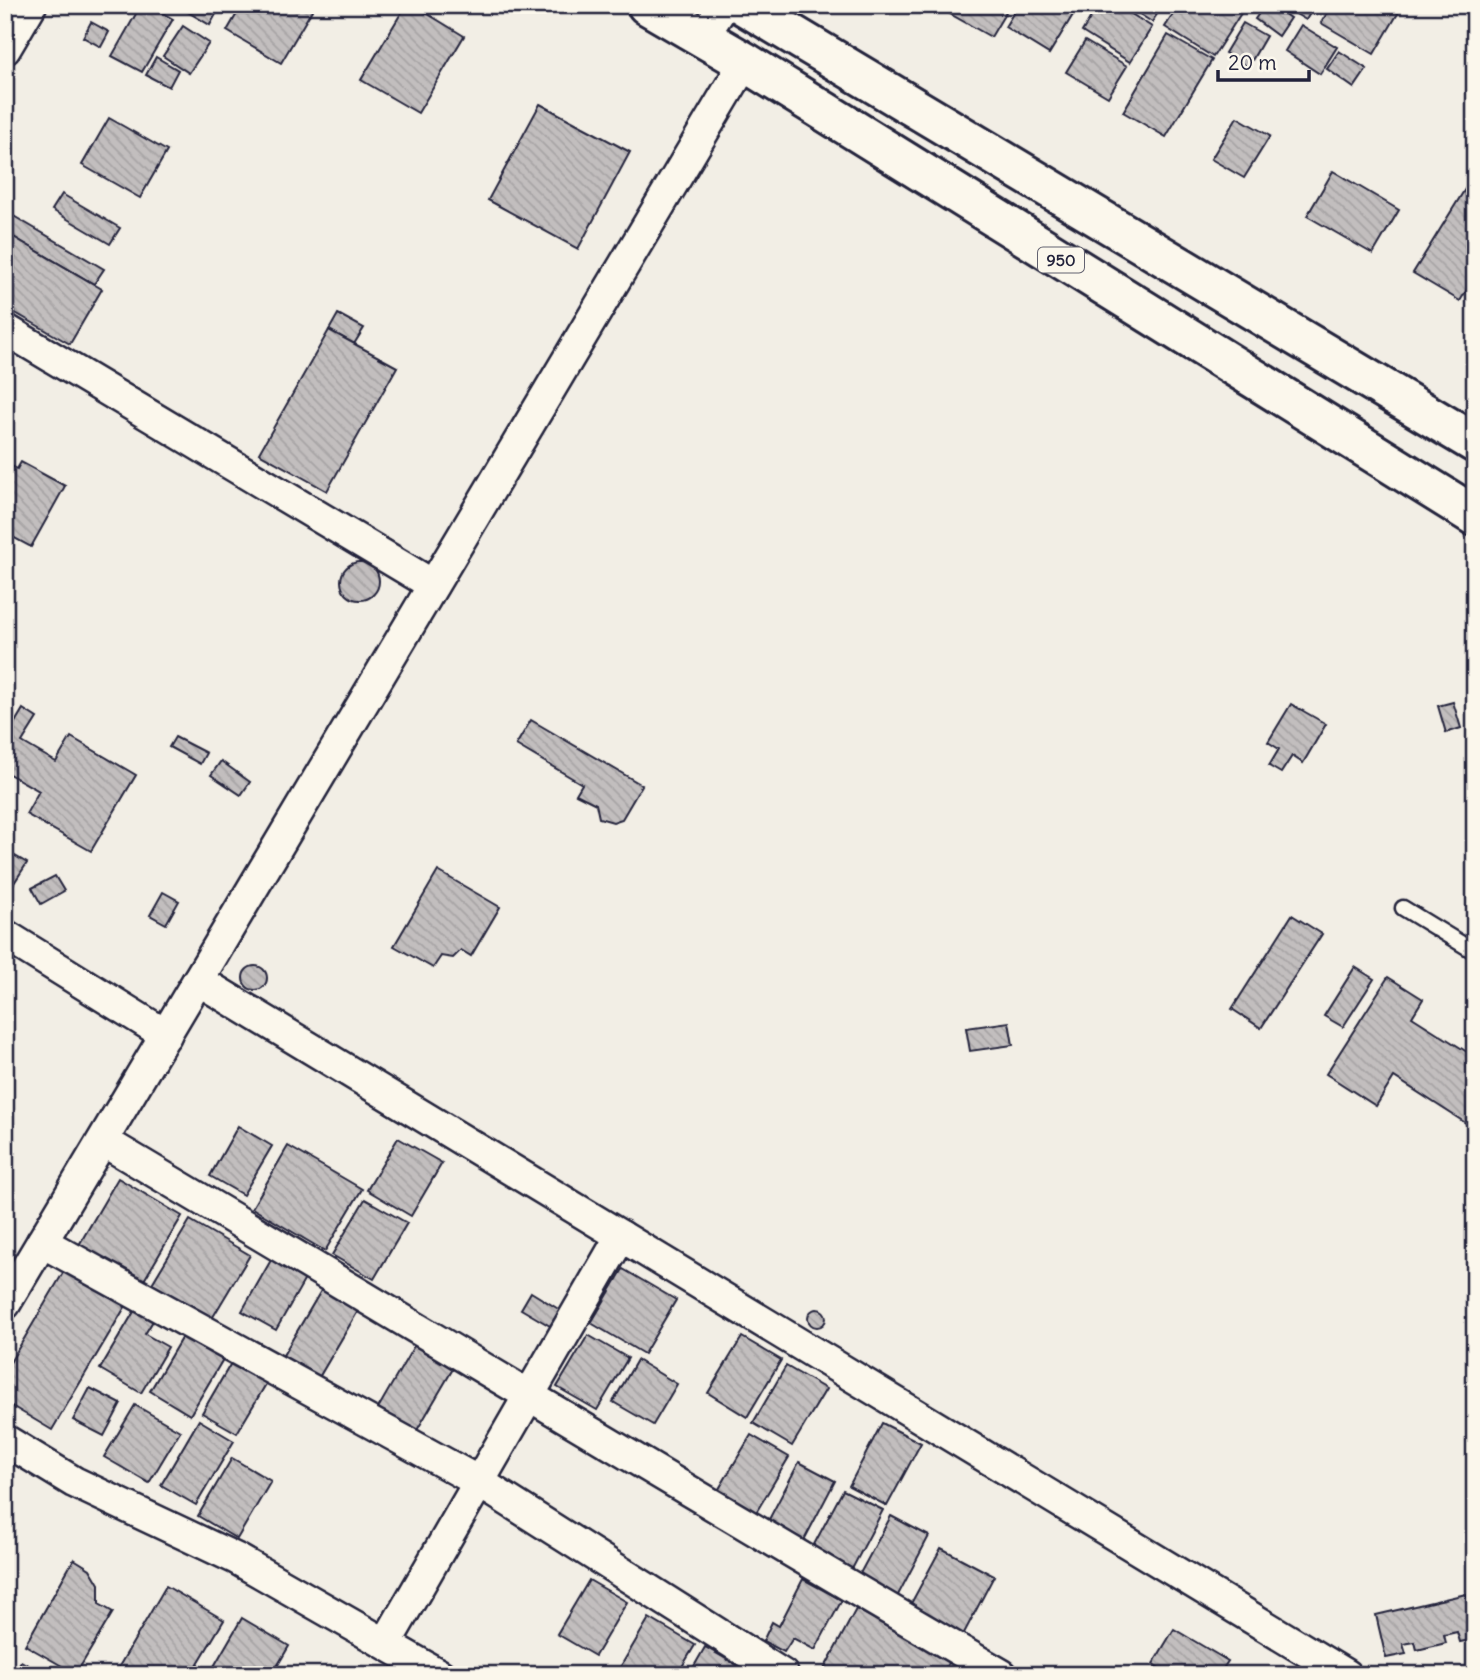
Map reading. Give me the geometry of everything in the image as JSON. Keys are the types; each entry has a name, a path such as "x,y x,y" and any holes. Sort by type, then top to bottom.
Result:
{"main road":[{"name":"950","path":"647,5 745,62 1475,516"},
{"path":"743,5 1095,213 1475,443"},
{"path":"1068,264 1095,213"}],"street":[{"path":"5,49 31,5"},
{"path":"702,38 724,5"},
{"path":"5,1304 745,62"},
{"path":"5,330 433,585"},
{"path":"5,935 166,1035"},
{"path":"198,980 1346,1675"},
{"path":"103,1141 530,1394 688,1493 1002,1675"},
{"path":"386,1643 621,1236"},
{"path":"42,1242 479,1482 783,1675"},
{"path":"5,1440 74,1482 237,1559 440,1675"}],"lane":[{"path":"1403,908 1475,952"}],"building":[{"path":"141,5 149,5 173,19 142,72 112,56"},
{"path":"176,5 221,5 210,25"},
{"path":"242,5 315,5 281,63 227,31"},
{"path":"406,5 413,5 464,36 418,113 361,80"},
{"path":"948,5 1010,5 991,37 945,11"},
{"path":"1018,5 1079,5 1049,54 1005,27"},
{"path":"1098,5 1117,5 1152,27 1130,62 1082,32"},
{"path":"1125,5 1163,5 1152,22"},
{"path":"1179,5 1235,5 1243,10 1213,57 1165,27"},
{"path":"1265,5 1272,5 1290,18 1278,36 1255,19"},
{"path":"1299,5 1315,5 1306,20 1294,13"},
{"path":"1332,5 1403,5 1374,54 1321,23"},
{"path":"91,22 109,32 101,47 83,37"},
{"path":"1243,23 1266,36 1248,67 1225,53"},
{"path":"1301,25 1337,47 1320,74 1285,51"},
{"path":"183,26 209,43 189,73 163,56"},
{"path":"1168,35 1212,60 1166,137 1123,112"},
{"path":"1085,41 1127,66 1108,97 1066,72"},
{"path":"1339,51 1367,69 1354,88 1327,69"},
{"path":"156,57 178,70 169,87 146,75"},
{"path":"540,104 630,152 578,249 488,200"},
{"path":"1237,117 1270,136 1244,178 1211,159"},
{"path":"109,118 167,151 140,198 82,165"},
{"path":"1333,171 1399,210 1373,254 1307,216"},
{"path":"1475,173 1475,277 1460,301 1413,273"},
{"path":"62,194 120,228 110,244 52,210"},
{"path":"5,211 104,269 94,284 5,232"},
{"path":"5,232 102,289 70,344 5,307"},
{"path":"338,314 364,328 354,344 329,330"},
{"path":"329,330 397,367 327,491 259,453"},
{"path":"5,462 17,469 21,462 65,486 31,547 5,533"},
{"path":"360,562 373,568 379,581 373,594 360,600 347,594 341,581 347,568"},
{"path":"1453,702 1461,728 1446,733 1438,706"},
{"path":"1291,704 1326,724 1303,763 1292,756 1281,773 1269,766 1279,749 1268,742"},
{"path":"23,709 37,718 22,742 56,762 71,737 136,775 91,851 26,814 39,791 9,774 5,780 5,739"},
{"path":"531,720 642,785 622,819 613,822 599,818 596,804 576,794 582,784 516,745"},
{"path":"175,737 206,753 200,764 169,747"},
{"path":"221,761 250,782 241,795 211,775"},
{"path":"5,850 27,863 14,883 5,877"},
{"path":"438,871 500,907 471,956 461,950 453,958 441,956 433,968 394,946"},
{"path":"55,876 64,891 41,904 32,888"},
{"path":"163,892 179,901 166,924 150,915"},
{"path":"1292,915 1322,934 1261,1028 1232,1009"},
{"path":"255,966 264,969 267,978 264,987 255,990 246,987 243,978 246,969"},
{"path":"1355,967 1374,979 1343,1027 1324,1016"},
{"path":"1388,977 1423,999 1412,1017 1475,1057 1475,1129 1394,1077 1376,1106 1326,1074"},
{"path":"1009,1022 1013,1045 970,1051 966,1028"},
{"path":"238,1126 272,1146 243,1195 210,1176"},
{"path":"398,1138 442,1163 411,1216 367,1190"},
{"path":"288,1146 362,1189 325,1251 252,1208"},
{"path":"118,1178 182,1216 143,1282 79,1245"},
{"path":"365,1199 407,1223 374,1279 332,1255"},
{"path":"190,1220 250,1255 210,1322 150,1287"},
{"path":"271,1260 305,1279 276,1330 242,1311"},
{"path":"67,1266 128,1302 52,1430 5,1402 5,1371"},
{"path":"623,1269 676,1300 644,1354 591,1323"},
{"path":"322,1289 358,1311 318,1379 282,1357"},
{"path":"531,1292 560,1310 550,1326 521,1309"},
{"path":"138,1305 156,1316 145,1334 168,1347 141,1393 100,1369"},
{"path":"813,1309 821,1309 826,1318 824,1325 813,1327 808,1322 808,1314"},
{"path":"186,1330 226,1354 190,1415 150,1391"},
{"path":"588,1335 628,1358 597,1410 557,1387"},
{"path":"742,1337 781,1360 747,1417 708,1393"},
{"path":"415,1344 454,1367 416,1432 377,1410"},
{"path":"234,1358 269,1379 237,1433 202,1413"},
{"path":"637,1360 677,1384 653,1425 613,1402"},
{"path":"786,1366 826,1389 792,1446 753,1423"},
{"path":"90,1388 121,1404 104,1436 73,1420"},
{"path":"135,1405 180,1431 149,1483 104,1457"},
{"path":"199,1420 234,1441 196,1505 161,1485"},
{"path":"882,1423 921,1443 887,1506 849,1486"},
{"path":"751,1435 789,1457 754,1516 716,1494"},
{"path":"232,1458 271,1481 237,1539 198,1516"},
{"path":"799,1462 835,1481 801,1546 765,1527"},
{"path":"843,1490 883,1510 850,1573 810,1552"},
{"path":"891,1516 929,1536 896,1599 857,1579"},
{"path":"941,1548 994,1576 962,1637 908,1609"},
{"path":"74,1559 90,1569 99,1584 99,1604 113,1612 76,1674 25,1645"},
{"path":"803,1579 842,1600 815,1650 793,1638 784,1652 763,1641 772,1622 779,1626"},
{"path":"589,1580 627,1602 595,1656 557,1634"},
{"path":"166,1586 224,1620 191,1675 114,1675"},
{"path":"1466,1594 1475,1639 1460,1642 1457,1632 1444,1635 1446,1643 1417,1650 1415,1642 1403,1644 1406,1654 1386,1658 1376,1615"},
{"path":"856,1609 950,1659 942,1675 821,1675"},
{"path":"242,1618 289,1646 272,1675 209,1675"},
{"path":"649,1618 695,1645 677,1675 625,1675 618,1671"},
{"path":"1174,1629 1228,1661 1219,1675 1171,1675 1153,1664"},
{"path":"705,1647 744,1669 740,1675 689,1675"},
{"path":"21,1661 45,1675 13,1675"}]}
